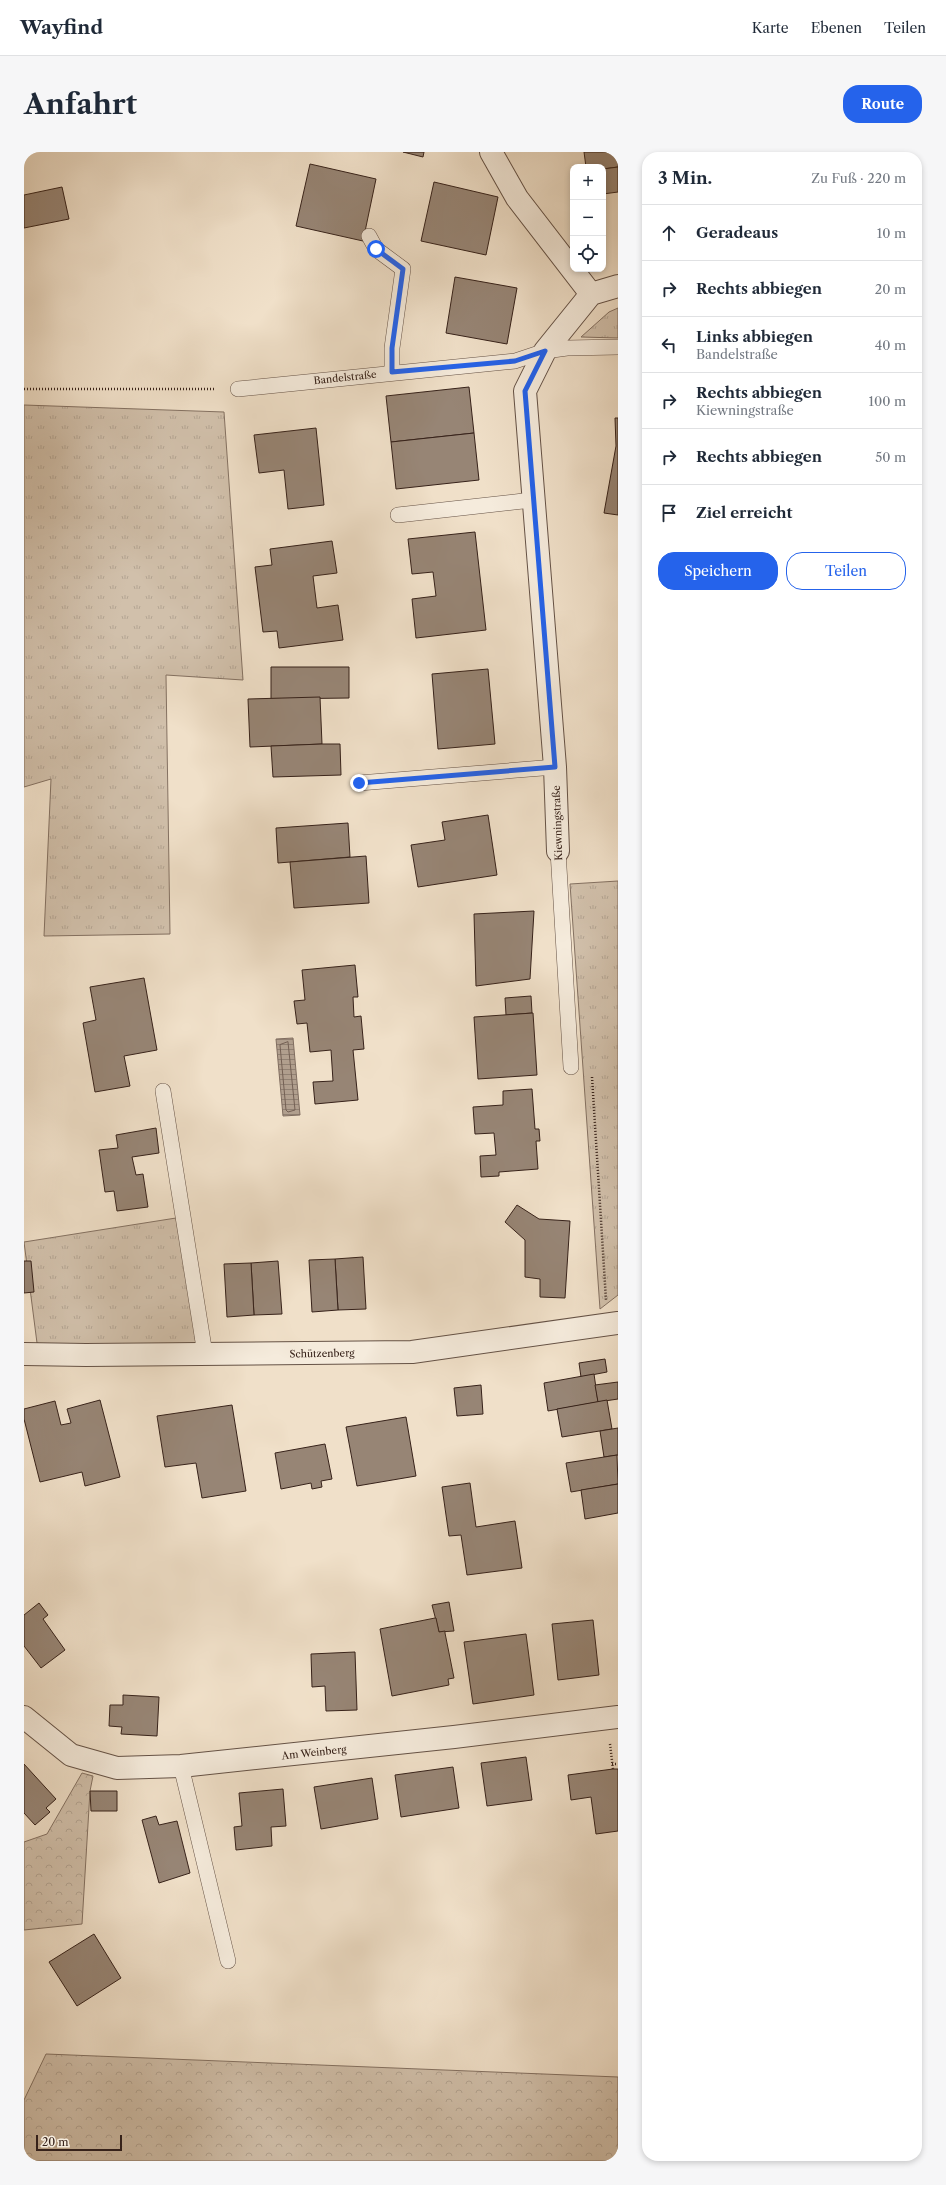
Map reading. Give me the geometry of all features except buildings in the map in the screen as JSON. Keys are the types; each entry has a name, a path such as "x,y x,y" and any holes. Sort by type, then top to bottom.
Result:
{"street":[{"path":"491,152 517,198 591,294 618,286"},
{"name":"Kiewningstraße","path":"558,851 555,767 532,500 525,391 545,351 591,294"},
{"name":"Schützenberg","path":"24,1354 412,1352 614,1324"},
{"name":"Am Weinberg","path":"24,1718 71,1755 117,1768 181,1766 454,1737 618,1717"}],"lane":[{"path":"369,236 376,249 403,269 392,348 392,372"},
{"name":"Bandelstraße","path":"238,388 515,361 545,351 567,348 618,347"},
{"path":"398,515 532,500"},
{"path":"359,783 555,767"},
{"name":"Kiewningstraße","path":"558,851 571,1067"},
{"path":"163,1091 205,1354"},
{"path":"181,1766 228,1961"}],"path":[{"path":"24,389 238,388"},
{"path":"571,1067 592,1076 614,1324"},
{"path":"612,1764 618,1764"}],"green space":[{"path":"618,308 618,338 581,337 609,312"},
{"path":"24,405 224,412 243,680 166,675 170,934 44,936 51,779 24,787"},
{"path":"618,881 618,1295 600,1309 570,884"},
{"path":"176,1218 198,1345 60,1348 37,1343 24,1242"},
{"path":"82,1773 93,1776 90,1791 82,1924 24,1930 24,1842 47,1834"},
{"path":"46,2054 618,2077 618,2161 24,2161 24,2100"}],"water":[{"path":"293,1038 300,1115 283,1116 276,1039"}],"route":[{"path":"359,783 555,767 550,692 532,500 525,391 545,351 515,361 392,372 392,348 403,269 376,249"}]}
